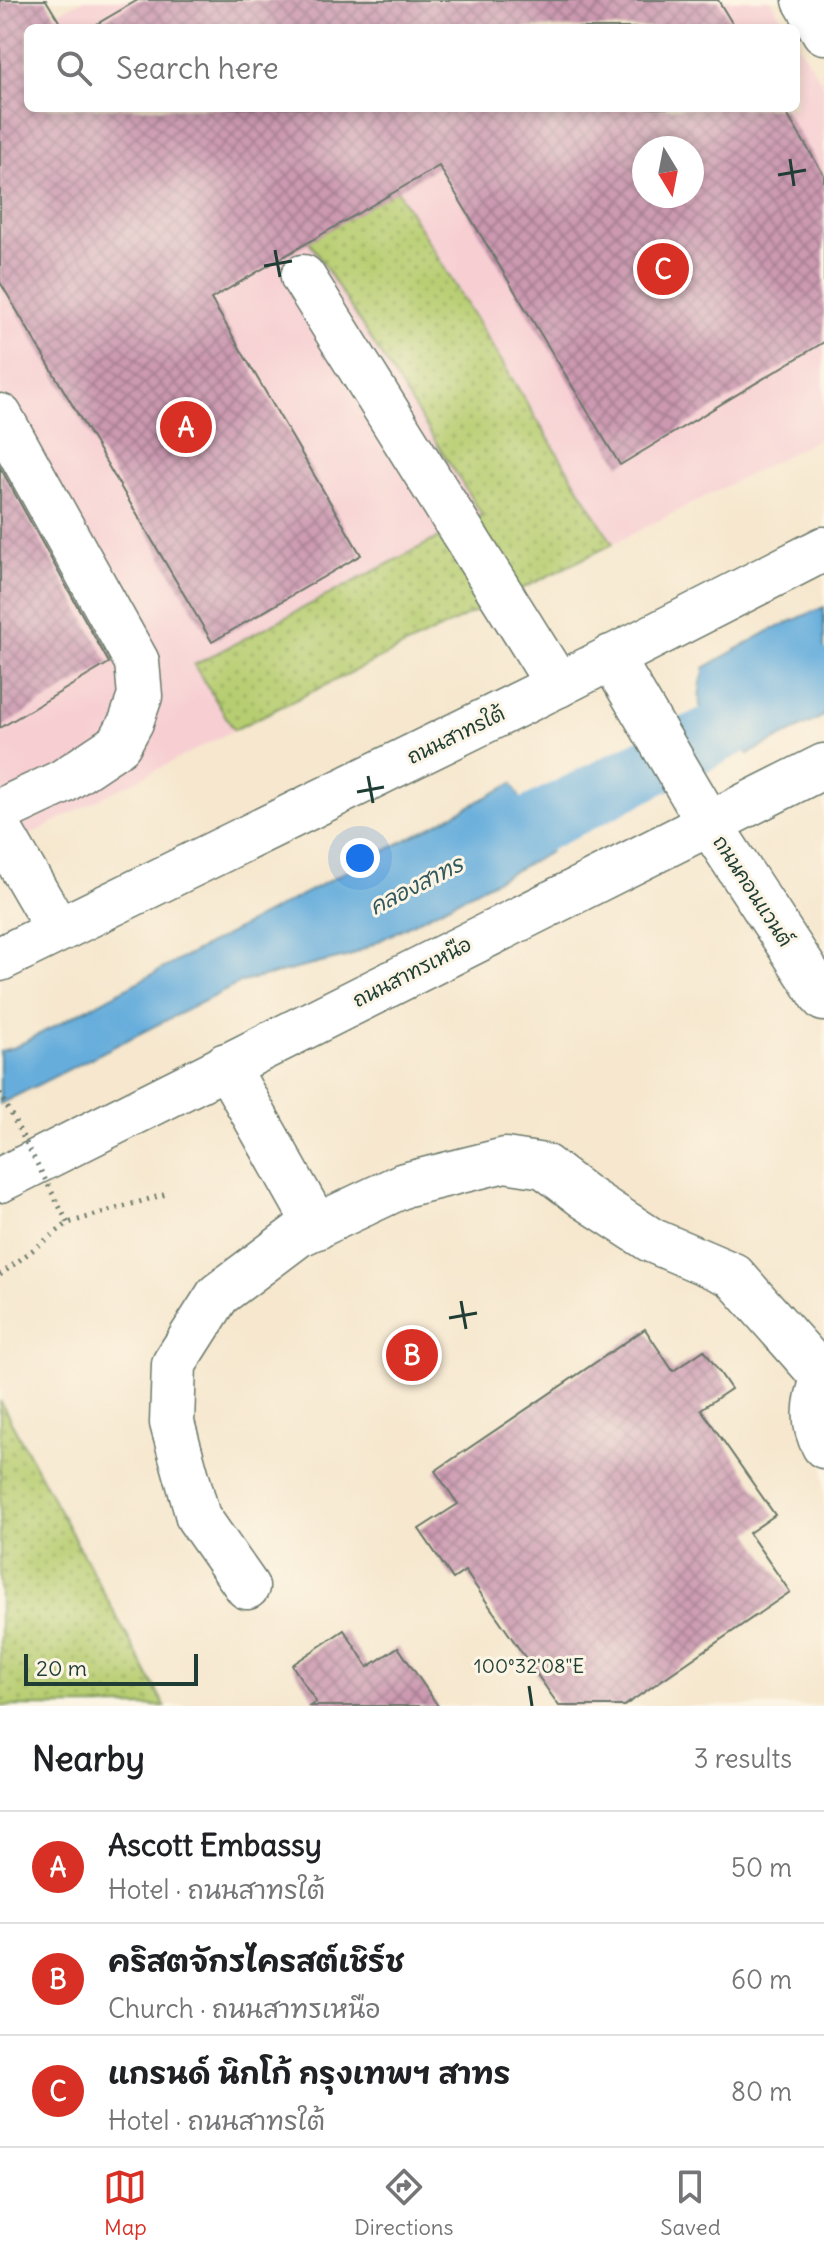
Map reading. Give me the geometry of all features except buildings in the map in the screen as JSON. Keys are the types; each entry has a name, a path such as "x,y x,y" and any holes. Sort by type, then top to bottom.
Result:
{"main road":[{"path":"805,0 824,32"},
{"path":"303,277 558,685"},
{"path":"0,416 137,662 140,696 119,744 62,782 0,811"},
{"name":"ถนนสาทรใต้","path":"0,959 558,685 824,549"},
{"name":"ถนนคอนแวนต์","path":"611,657 709,823 824,999"},
{"name":"ถนนสาทรเหนือ","path":"0,1180 824,766"},
{"path":"0,830 58,930"},
{"path":"226,1065 317,1227"},
{"path":"247,1587 198,1517 172,1423 174,1364 218,1295 298,1235 404,1185 505,1160 544,1166 651,1240 733,1275 824,1378 815,1398 814,1420 824,1446"}],"path":[{"path":"0,1093 68,1223"},
{"path":"0,1275 68,1223 166,1194"}],"shaded area":[{"path":"83,0 770,0 785,24 34,24"},
{"path":"24,29 24,112 800,112 800,47 824,86 824,436 613,544 234,730 0,850 0,41"}],"green space":[{"path":"396,189 613,544 234,730 194,665 482,515 309,241"},
{"path":"0,1401 165,1706 0,1706"}],"water":[{"path":"824,607 824,716 748,754 705,728 700,698 704,668 769,631"},
{"path":"513,783 550,852 350,956 242,982 0,1104 0,1051 15,1047"}],"pier":[{"path":"704,668 698,690 698,707 705,728 748,754 744,756 701,730 694,708 694,690 699,671"},
{"path":"517,781 554,850 550,852 513,783"}],"waterway":[{"name":"คลองสาทร","path":"461,862 824,679"}],"place":[{"name":"แกรนด์ นิกโก้ กรุงเทพฯ สาทร","path":"663,269"},
{"name":"Ascott Embassy","path":"186,427"},
{"name":"คริสตจักรไครสต์เชิร์ช","path":"412,1355"}]}
